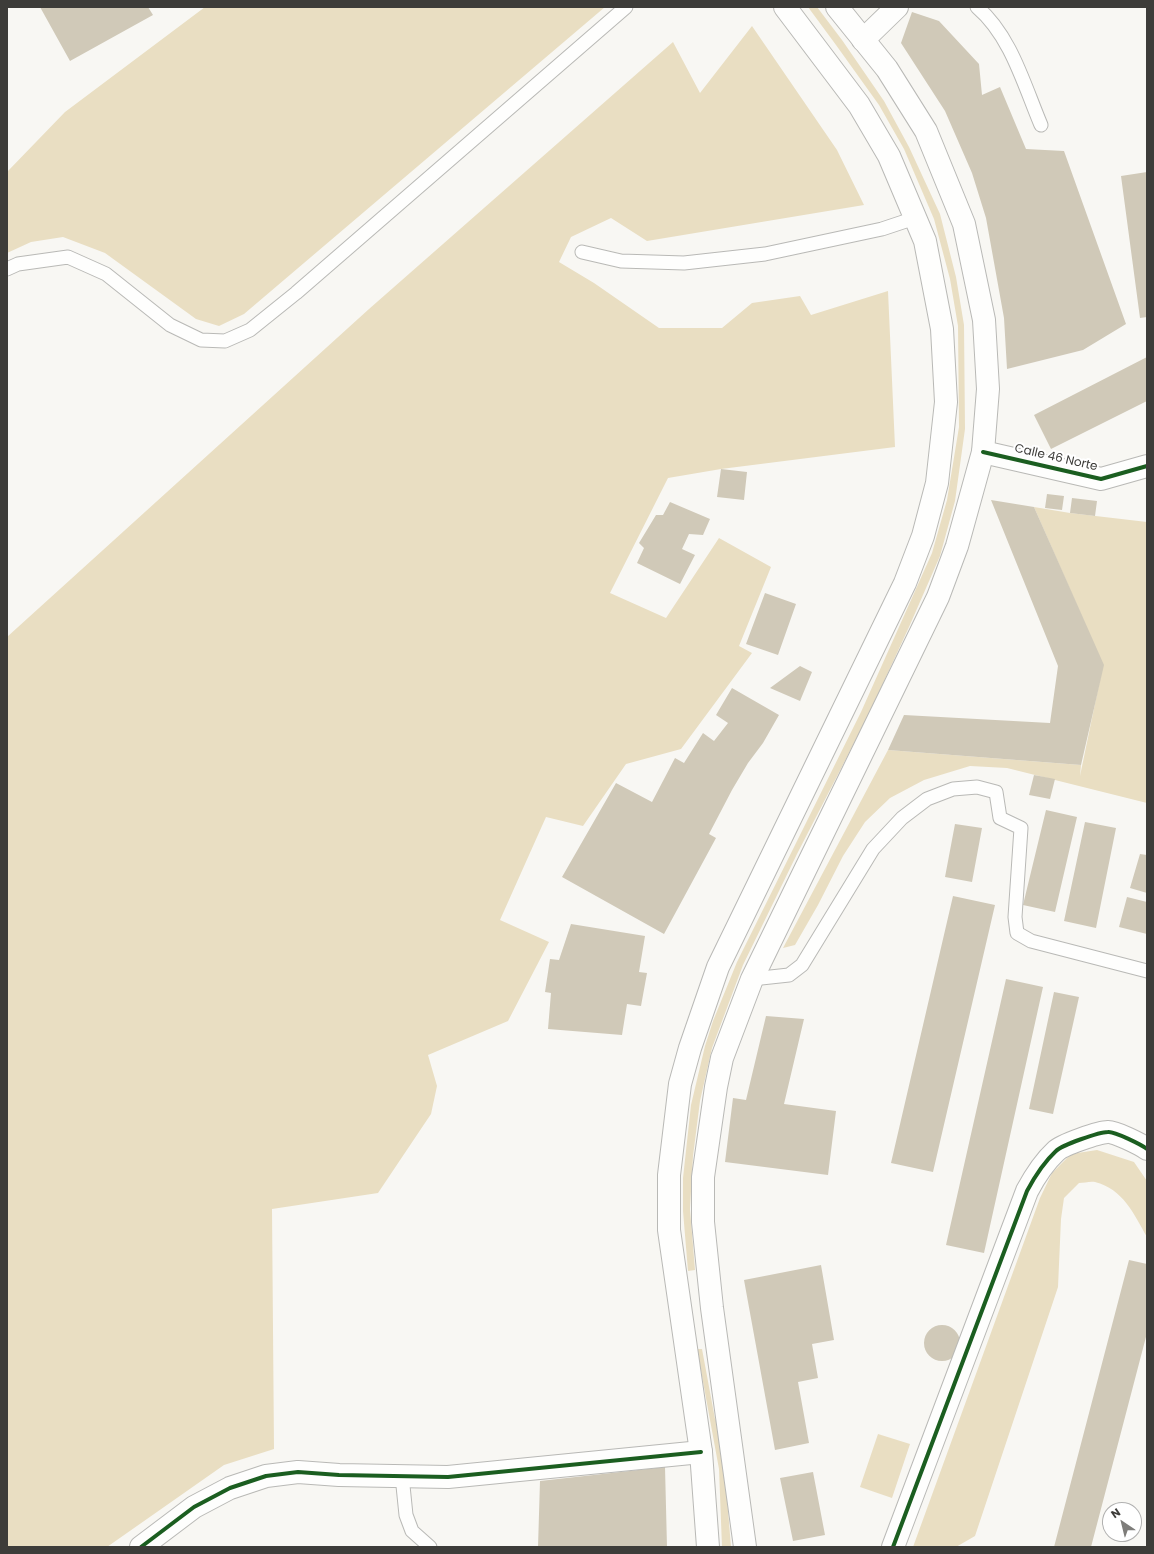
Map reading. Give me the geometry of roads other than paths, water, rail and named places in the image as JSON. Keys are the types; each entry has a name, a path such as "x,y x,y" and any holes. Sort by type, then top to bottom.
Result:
{"main road":[{"path":"708,1547 701,1452 669,1230 668,1174 680,1084 690,1048 718,967 905,583 923,536 937,483 946,402 942,329 925,240 889,156 859,105 785,7"},
{"path":"745,1547 712,1308 703,1222 703,1177 716,1087 722,1058 752,979 938,598 957,546 983,452 988,389 984,320 964,224 926,131 895,80 837,7"},
{"path":"863,40 898,7"},
{"name":"Calle 46 Norte","path":"983,452 1101,479 1147,466"},
{"path":"893,1547 1027,1191 1036,1172 1057,1150 1078,1140 1109,1131 1142,1145 1147,1149"},
{"path":"681,1314 712,1308"},
{"path":"141,1547 194,1507 230,1488 266,1476 298,1472 339,1476 448,1477 701,1452"}],"lane":[{"path":"7,269 18,264 68,256 106,274 170,325 201,340 225,341 250,330 296,293 626,7"},
{"path":"977,7 986,15 1006,41 1040,125"},
{"path":"582,252 621,261 684,263 765,254 882,229 915,218"},
{"path":"752,979 789,975 802,965 873,849 902,818 927,799 953,789 977,787 996,792 1000,818 1021,828 1015,917 1017,933 1031,941 1147,971"},
{"path":"402,1476 406,1515 412,1531 430,1547"}]}
